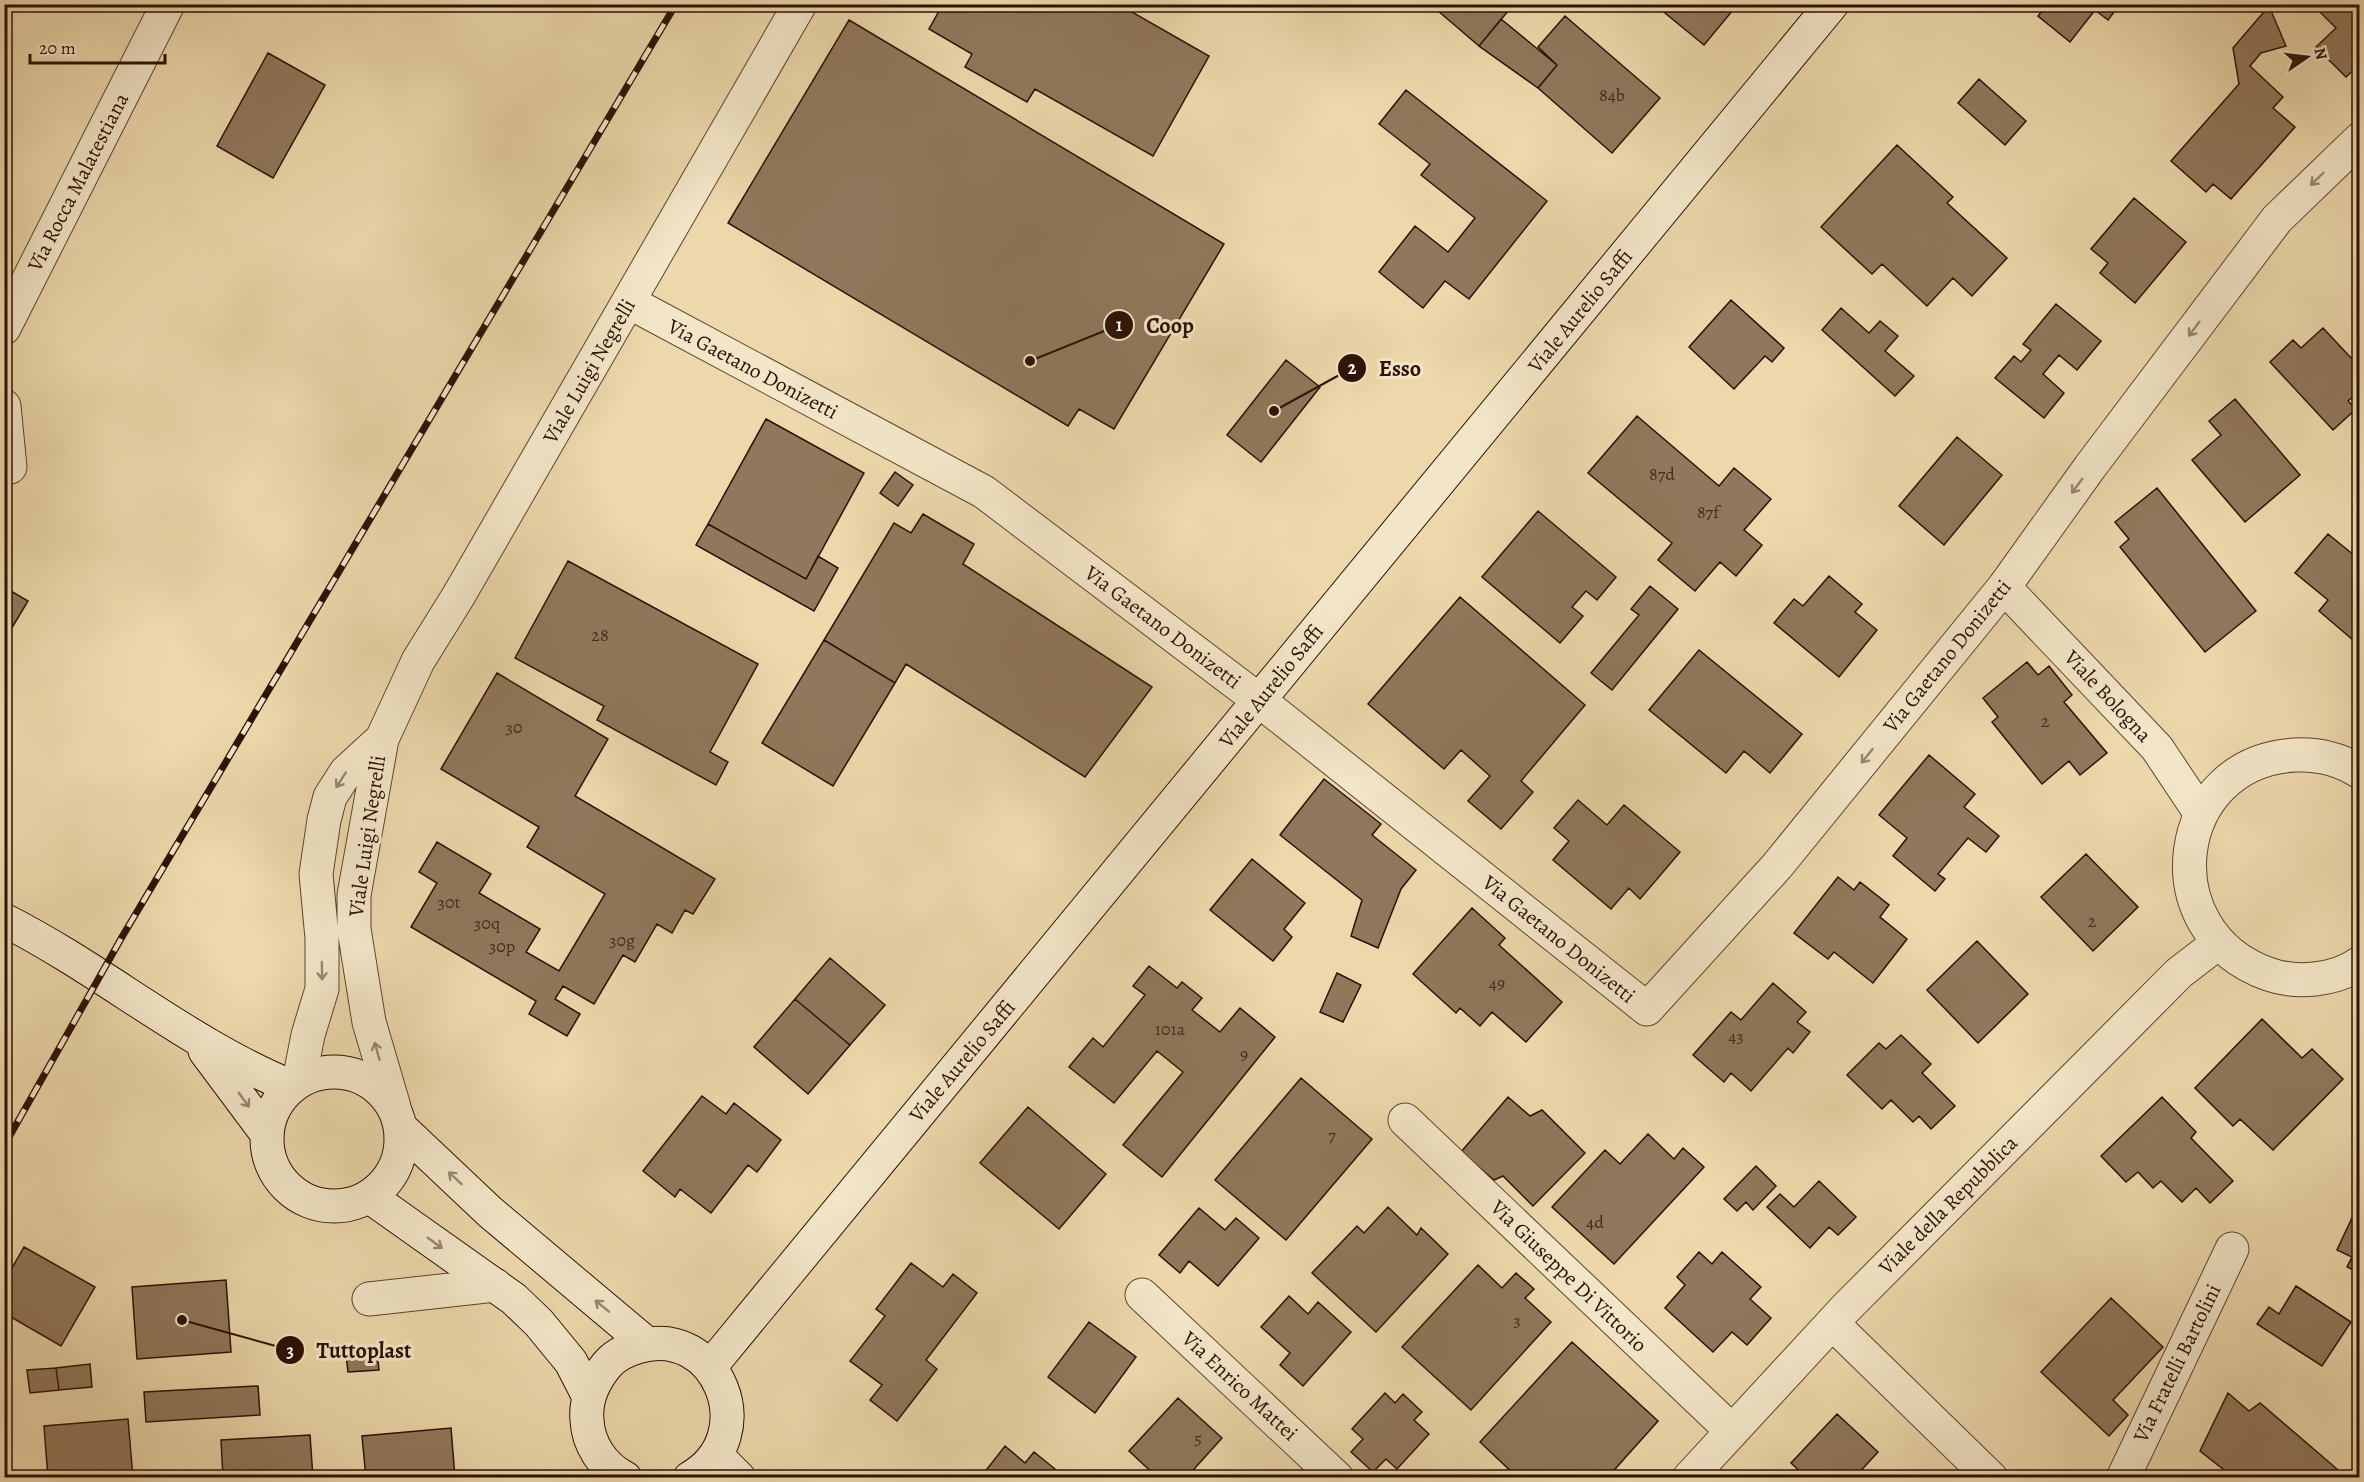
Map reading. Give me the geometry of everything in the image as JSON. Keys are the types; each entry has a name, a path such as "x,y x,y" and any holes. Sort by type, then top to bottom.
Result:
{"street":[{"name":"Via Rocca Malatestiana","path":"4,328 168,4"},
{"name":"Viale Luigi Negrelli","path":"397,1117 369,1022 354,929 354,895 382,739 418,661 629,302 800,4"},
{"name":"Viale Aurelio Saffi","path":"710,1367 1832,4"},
{"name":"Via Gaetano Donizetti","path":"629,302 984,492 1260,700 1647,1009 1777,866 2004,587 2090,467 2277,219 2360,139"},
{"path":"4,406 9,467"},
{"name":"Viale Bologna","path":"2004,587 2157,748 2201,814"},
{"name":"Viale Luigi Negrelli","path":"295,1084 322,989 322,938 316,874 324,820 330,797 346,772 382,739"},
{"path":"2360,772 2346,763 2313,754 2280,756 2248,767 2221,787 2201,814 2190,847 2189,881 2199,915 2218,943 2247,966 2281,979 2318,979 2360,963"},
{"path":"4,920 36,936 195,1038 255,1072 295,1084"},
{"name":"Viale della Repubblica","path":"1689,1478 1832,1323 2179,973 2218,943"},
{"path":"195,1038 243,1098 267,1134"},
{"path":"397,1117 401,1148 396,1167 385,1184 370,1197 351,1205 330,1207 309,1202 291,1191 277,1175 269,1155 267,1134 271,1117 279,1100 295,1084 319,1073 341,1072 362,1078 381,1090 397,1117 490,1212 646,1344"},
{"name":"Via Giuseppe Di Vittorio","path":"1405,1120 1732,1431"},
{"path":"370,1197 514,1299 539,1323 571,1362 589,1397"},
{"name":"Via Fratelli Bartolini","path":"2123,1478 2232,1249"},
{"path":"369,1299 495,1285"},
{"name":"Via Enrico Mattei","path":"1142,1295 1337,1478"},
{"path":"1832,1323 1991,1478"},
{"path":"607,1471 590,1440 586,1418 589,1397 596,1378 610,1361 627,1350 646,1344 670,1344 692,1352 710,1367 723,1387 729,1410 726,1434 716,1455 701,1471 690,1478"},
{"path":"716,1455 739,1478"}],"building":[{"path":"943,4 1118,4 1209,56 1153,156 1035,89 1027,102 965,67 972,54 929,29"},
{"path":"1430,4 1514,4 1479,46"},
{"path":"1654,4 1738,4 1704,45"},
{"path":"2047,4 2120,4 2108,20 2095,10 2070,42 2038,16"},
{"path":"2312,4 2360,4 2360,19 2357,22 2360,25 2360,64 2346,77 2316,47 2336,28"},
{"path":"2269,6 2286,46 2261,53 2250,66 2283,97 2273,108 2295,127 2231,199 2213,184 2206,192 2171,161 2239,84 2233,48"},
{"path":"1565,16 1660,98 1612,153 1538,88 1557,65 1538,47"},
{"path":"1501,19 1557,65 1538,88 1479,46"},
{"path":"849,20 1224,244 1114,429 1079,409 1068,426 728,223"},
{"path":"268,53 325,85 273,178 217,146"},
{"path":"1979,79 2026,121 2005,145 1958,103"},
{"path":"1406,90 1547,201 1469,299 1445,281 1423,308 1379,272 1415,226 1448,252 1475,218 1421,175 1430,164 1379,124"},
{"path":"1897,145 1953,197 1947,203 2007,258 1972,296 1953,278 1927,306 1882,264 1872,274 1821,227"},
{"path":"2134,198 2186,242 2135,303 2100,273 2108,263 2091,249"},
{"path":"1731,300 1784,348 1772,362 1765,356 1734,389 1689,347"},
{"path":"2056,304 2101,341 2077,370 2059,355 2043,374 2064,393 2044,418 1995,378 2014,356 2021,362 2031,350 2023,344"},
{"path":"1841,308 1869,333 1880,321 1898,336 1885,351 1914,376 1895,396 1822,330"},
{"path":"2323,328 2353,360 2360,354 2360,391 2348,401 2356,409 2333,430 2270,362 2293,340 2301,348"},
{"path":"1286,360 1320,387 1261,462 1227,435"},
{"path":"2235,399 2300,475 2245,522 2192,460 2221,435 2209,421"},
{"path":"1637,416 1719,486 1734,468 1771,499 1744,530 1762,545 1736,576 1720,562 1695,591 1658,560 1672,543 1588,473"},
{"path":"766,419 864,473 806,579 708,524"},
{"path":"1957,437 2002,475 1944,545 1899,506"},
{"path":"895,472 913,485 898,506 880,493"},
{"path":"2157,488 2256,611 2205,652 2120,547 2129,539 2115,522"},
{"path":"1538,511 1616,577 1597,600 1586,591 1572,607 1583,616 1560,643 1482,577"},
{"path":"923,514 974,544 963,564 1152,687 1085,777 906,664 895,683 824,640 894,523 911,533"},
{"path":"708,524 806,579 818,556 838,568 814,611 696,545"},
{"path":"2328,534 2360,560 2360,633 2353,640 2319,611 2328,600 2295,573"},
{"path":"568,561 758,664 710,752 728,762 716,785 597,720 604,706 515,658"},
{"path":"1829,576 1862,604 1855,612 1877,630 1839,677 1774,623 1794,599 1803,606"},
{"path":"1650,586 1678,609 1612,690 1591,673 1639,615 1631,609"},
{"path":"4,587 28,601 4,641"},
{"path":"1460,597 1585,705 1521,781 1533,792 1501,829 1468,801 1490,776 1461,750 1444,769 1368,704"},
{"path":"824,640 895,683 833,786 762,743"},
{"path":"1699,650 1802,734 1770,773 1744,751 1726,773 1649,710"},
{"path":"2027,662 2038,675 2049,666 2072,695 2064,702 2107,753 2080,775 2069,761 2042,784 1992,722 1998,717 1983,698"},
{"path":"497,673 608,739 575,796 715,879 693,914 685,910 672,933 657,924 635,962 623,955 594,1004 563,986 555,999 580,1014 567,1036 529,1014 536,1001 411,927 437,883 419,872 437,842 491,874 479,893 540,929 526,952 559,971 605,894 527,847 539,827 441,769"},
{"path":"1929,755 1975,794 1964,807 1999,836 1986,852 1968,838 1938,874 1945,879 1935,891 1893,856 1907,838 1879,815"},
{"path":"1324,779 1381,824 1372,835 1416,870 1401,889 1378,948 1351,936 1362,900 1280,835"},
{"path":"1578,800 1607,825 1624,805 1680,852 1640,899 1629,888 1611,909 1553,860 1569,841 1554,828"},
{"path":"2086,854 2138,907 2093,951 2041,897"},
{"path":"1252,859 1305,903 1284,929 1292,937 1273,961 1210,910"},
{"path":"1838,877 1854,890 1860,882 1889,905 1880,917 1907,939 1873,983 1834,952 1828,959 1794,933"},
{"path":"1472,908 1505,938 1499,945 1562,1002 1526,1042 1492,1012 1480,1026 1460,1008 1456,1013 1413,974"},
{"path":"1977,941 2028,994 1978,1043 1927,990"},
{"path":"830,958 885,1005 850,1045 795,999"},
{"path":"1149,966 1177,988 1182,982 1202,998 1192,1010 1220,1032 1240,1008 1275,1037 1162,1177 1123,1145 1183,1072 1157,1051 1114,1103 1069,1067 1093,1038 1103,1047 1145,995 1133,986"},
{"path":"1337,973 1361,985 1343,1022 1320,1012"},
{"path":"1773,983 1806,1012 1797,1022 1810,1032 1793,1053 1788,1048 1751,1091 1731,1073 1724,1082 1693,1055 1731,1012 1741,1020"},
{"path":"795,999 850,1045 808,1094 754,1047"},
{"path":"2262,1019 2302,1058 2312,1049 2343,1079 2273,1150 2240,1119 2233,1126 2195,1088"},
{"path":"1901,1035 1931,1064 1922,1073 1955,1106 1931,1129 1919,1116 1913,1122 1891,1100 1882,1109 1847,1075 1879,1043 1886,1049"},
{"path":"1301,1078 1372,1139 1286,1240 1215,1180"},
{"path":"702,1096 726,1114 734,1103 781,1140 757,1172 748,1165 711,1213 680,1189 675,1197 643,1171"},
{"path":"1508,1097 1530,1116 1542,1110 1585,1153 1533,1206 1503,1176 1494,1180 1461,1152"},
{"path":"2162,1097 2196,1132 2191,1138 2233,1181 2210,1203 2196,1188 2182,1202 2161,1181 2153,1188 2138,1172 2126,1182 2101,1156"},
{"path":"1028,1107 1106,1174 1059,1229 980,1163"},
{"path":"1648,1134 1674,1159 1683,1148 1704,1167 1614,1264 1552,1207 1605,1150 1620,1164"},
{"path":"1756,1166 1776,1186 1753,1210 1746,1202 1737,1211 1724,1199"},
{"path":"1819,1181 1856,1217 1838,1235 1829,1227 1810,1248 1767,1207 1780,1194 1794,1207"},
{"path":"2359,1203 2360,1273 2347,1267 2352,1257 2337,1250"},
{"path":"1388,1207 1417,1235 1421,1228 1448,1254 1376,1332 1312,1273 1357,1226 1364,1233"},
{"path":"1199,1208 1225,1230 1236,1218 1259,1238 1218,1286 1189,1261 1180,1273 1159,1255"},
{"path":"24,1247 95,1287 61,1346 4,1313 4,1282"},
{"path":"1699,1252 1712,1264 1722,1252 1761,1287 1750,1299 1771,1318 1747,1345 1732,1332 1713,1352 1665,1308 1685,1285 1677,1277"},
{"path":"911,1263 943,1287 953,1274 977,1293 926,1360 937,1369 897,1421 870,1400 882,1385 850,1361 885,1316 876,1309"},
{"path":"1478,1265 1502,1288 1516,1273 1534,1289 1525,1298 1551,1322 1471,1410 1402,1347"},
{"path":"226,1280 231,1352 137,1359 132,1287"},
{"path":"2296,1286 2351,1322 2322,1366 2257,1324 2269,1307 2279,1314"},
{"path":"1289,1296 1308,1314 1318,1302 1351,1332 1303,1386 1280,1365 1290,1353 1261,1327"},
{"path":"2111,1298 2163,1347 2113,1400 2128,1415 2109,1436 2041,1372"},
{"path":"1089,1322 1136,1357 1095,1413 1048,1377"},
{"path":"1572,1342 1658,1421 1607,1478 1518,1478 1480,1442"},
{"path":"377,1352 379,1370 348,1372 346,1355"},
{"path":"90,1364 92,1387 59,1390 56,1368"},
{"path":"56,1368 59,1390 30,1393 27,1370"},
{"path":"258,1386 260,1415 146,1422 144,1392"},
{"path":"1385,1393 1395,1403 1403,1394 1422,1412 1414,1420 1429,1434 1397,1469 1386,1459 1373,1472 1351,1452 1363,1439 1352,1429"},
{"path":"2228,1393 2249,1411 2260,1403 2337,1469 2330,1478 2226,1478 2224,1470 2200,1451"},
{"path":"1178,1398 1222,1438 1186,1478 1158,1478 1129,1451"},
{"path":"1837,1414 1878,1452 1854,1478 1807,1478 1791,1463"},
{"path":"128,1419 133,1478 48,1478 44,1426"},
{"path":"451,1428 455,1478 366,1478 362,1436"},
{"path":"310,1435 313,1478 223,1478 221,1440"},
{"path":"1005,1446 1025,1463 1034,1452 1060,1473 1056,1478 980,1478"}],"railway":[{"path":"4,1146 122,937 676,4"}],"place":[{"name":"Coop","path":"1030,361"},
{"name":"Esso","path":"1274,411"},
{"name":"Tuttoplast","path":"182,1320"}]}
